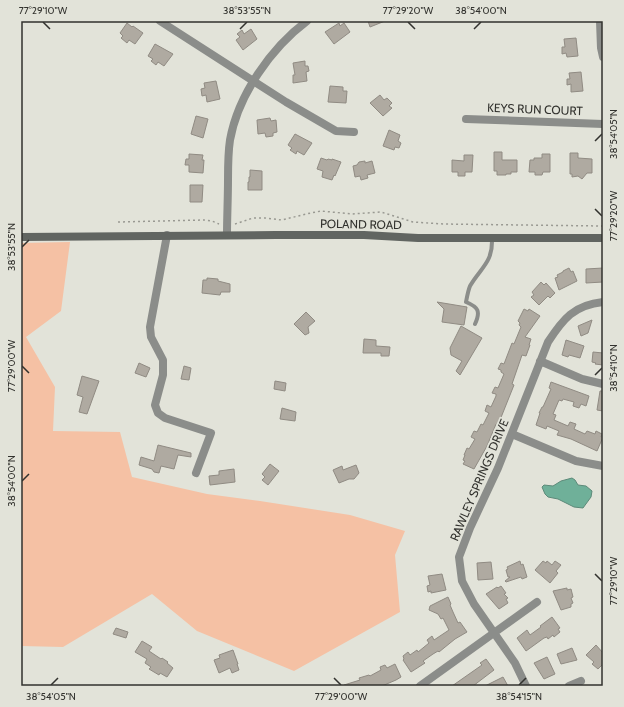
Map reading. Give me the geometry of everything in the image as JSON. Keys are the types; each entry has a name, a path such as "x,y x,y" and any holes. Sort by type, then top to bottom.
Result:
{"street":[{"path":"160,21 286,102 336,131 354,132"},
{"path":"227,235 228,156 234,123 240,106 254,81 276,50 307,21"},
{"path":"600,21 601,48 603,57"},
{"name":"KEYS RUN COURT","path":"466,119 603,124"},
{"path":"167,235 150,326 151,337 163,360 163,375 155,405 158,413 165,418 211,433 196,473"},
{"name":"POLAND ROAD","path":"21,237 364,235 418,238 603,238"},
{"name":"RAWLEY SPRINGS DRIVE","path":"526,686 515,663 474,604 462,580 459,557 470,528 498,468 548,342 560,323 579,307 603,302"},
{"path":"540,361 582,379 603,384"},
{"path":"512,434 576,460 603,466"},
{"path":"420,686 537,602"},
{"path":"569,686 581,681"}],"lane":[{"path":"475,324 478,317 478,310 474,305 466,302 470,287 487,264 491,255 493,248 492,238"}],"path":[{"path":"118,222 204,220 219,224 236,224 253,218 282,220 321,211 352,214 381,212 413,222 443,224 603,226"}],"shaded area":[{"path":"70,242 61,311 26,337 55,387 53,431 120,432 132,477 207,494 350,515 405,531 395,555 400,612 294,671 197,631 152,594 63,647 21,646 21,243"},
{"path":"572,478 578,485 586,486 592,491 591,497 583,508 574,507 558,499 548,497 542,487 544,485 553,486 561,481"}],"building":[{"path":"368,21 385,21 370,27"},
{"path":"127,23 143,33 135,44 129,40 127,43 121,38 123,36 120,33"},
{"path":"339,23 340,26 344,23 350,32 334,44 325,32"},
{"path":"251,29 257,39 243,50 236,40 240,37 237,34 242,30 244,34"},
{"path":"576,38 578,56 567,57 566,53 562,54 562,47 565,47 564,39"},
{"path":"155,44 173,54 164,66 158,62 156,65 151,61 153,59 148,56"},
{"path":"305,61 305,66 308,66 309,71 306,72 307,81 293,83 293,75 295,75 293,63"},
{"path":"581,72 583,91 571,92 571,84 567,85 567,79 570,79 569,73"},
{"path":"216,81 220,99 207,102 206,95 202,96 201,89 205,88 204,83"},
{"path":"330,86 343,87 343,91 347,91 346,103 328,102"},
{"path":"380,95 384,100 387,98 392,103 389,106 392,108 383,116 370,103"},
{"path":"196,116 208,119 203,138 191,134"},
{"path":"270,118 271,121 276,120 277,132 273,133 273,136 266,137 265,133 258,134 257,120"},
{"path":"389,130 400,135 398,141 401,143 399,148 395,147 394,150 383,146"},
{"path":"295,134 312,143 304,155 297,151 296,154 290,150 292,148 288,145"},
{"path":"494,152 502,152 502,160 517,160 517,172 511,172 511,174 506,175 497,175 497,171 494,171"},
{"path":"570,153 578,153 578,158 592,159 592,173 587,173 582,179 578,176 572,177 572,174 570,174"},
{"path":"189,154 203,155 203,173 189,172 189,165 185,165 186,159 189,159"},
{"path":"542,154 550,154 550,172 543,172 542,175 535,175 535,172 529,172 530,160 534,160 534,158 542,158"},
{"path":"464,155 473,155 472,172 465,172 465,176 458,176 458,172 452,172 452,160 464,161"},
{"path":"321,158 341,162 332,180 322,177 323,171 317,169"},
{"path":"365,161 365,163 372,161 375,173 367,175 368,178 361,180 360,176 355,177 353,166 357,165 359,162"},
{"path":"250,170 262,171 262,190 248,190"},
{"path":"190,185 203,185 202,202 190,202"},
{"path":"569,268 571,272 573,271 577,281 559,290 555,278 558,277 557,275"},
{"path":"603,268 603,282 586,283 586,269"},
{"path":"207,278 218,279 218,281 230,284 230,292 221,292 220,295 202,293 203,280 207,280"},
{"path":"541,282 544,285 546,283 555,293 550,298 548,296 539,305 531,297 534,295 532,292"},
{"path":"437,302 467,307 464,325 442,322 444,309"},
{"path":"524,309 528,311 529,309 540,316 525,337 531,339 526,356 522,355 512,384 514,385 502,415 474,469 463,464 465,461 463,460 464,455 467,448 469,449 475,439 471,437 474,431 477,432 481,424 483,425 489,413 485,411 487,405 491,407 496,396 496,394 492,393 495,387 498,388 504,374 498,369 501,363 504,364 512,343 514,344 521,327 518,321"},
{"path":"306,312 315,321 308,327 309,333 305,335 294,324"},
{"path":"592,320 588,333 581,336 578,326"},
{"path":"461,326 482,338 460,375 456,371 462,361 451,355 450,348"},
{"path":"364,339 376,340 376,346 390,347 389,356 381,356 381,353 363,353"},
{"path":"566,340 584,346 580,358 562,355"},
{"path":"593,352 603,353 603,365 592,362"},
{"path":"139,363 150,368 146,377 135,373"},
{"path":"184,366 191,368 189,380 181,379"},
{"path":"82,376 99,381 87,414 79,412 83,397 77,395"},
{"path":"275,381 286,383 285,391 274,389"},
{"path":"551,382 589,396 586,406 581,404 579,408 573,406 574,402 563,399 562,401 559,400 553,414 556,415 554,420 568,426 570,422 576,424 574,429 585,434 587,431 595,434 596,431 602,434 601,437 603,437 597,451 571,439 557,435 559,431 547,426 546,429 536,425 539,413 551,389 549,388"},
{"path":"600,391 603,391 603,411 597,410"},
{"path":"282,408 296,412 295,421 280,419"},
{"path":"158,445 191,453 191,457 178,455 174,469 161,466 159,473 139,465 141,457 154,461"},
{"path":"270,464 279,471 268,485 262,480 265,477 262,474"},
{"path":"356,465 359,473 354,479 349,479 339,483 333,470 342,466 343,470"},
{"path":"234,469 235,482 210,485 209,476 219,475 219,471"},
{"path":"520,561 521,565 523,564 527,577 522,579 521,577 506,582 505,581 510,577 508,577 506,570 508,569 507,567"},
{"path":"543,561 546,563 547,561 552,565 555,561 561,565 556,571 558,573 550,583 535,570"},
{"path":"491,562 493,579 478,580 477,563"},
{"path":"442,574 446,590 431,593 431,591 428,592 427,586 430,585 428,576"},
{"path":"501,586 506,593 504,594 508,598 506,599 508,603 499,609 486,594"},
{"path":"567,588 567,590 571,589 573,597 571,598 573,603 571,604 571,607 561,610 553,591"},
{"path":"448,597 458,623 460,622 467,632 455,639 439,652 438,651 423,661 425,663 411,672 403,660 403,656 408,652 410,655 417,650 418,652 429,643 427,640 432,636 434,640 449,630 443,618 441,619 438,614 429,610 430,606"},
{"path":"552,617 560,628 558,629 560,632 554,637 553,635 548,639 547,637 544,638 526,651 517,638 527,630 530,635"},
{"path":"116,628 128,632 126,638 113,634"},
{"path":"142,641 152,647 149,651 168,662 167,663 173,668 167,677 160,673 159,675 149,669 151,667 145,663 147,659 135,652"},
{"path":"596,645 603,653 603,664 598,669 592,664 594,662 586,655"},
{"path":"572,648 577,660 561,664 557,654"},
{"path":"233,650 239,670 232,673 230,668 219,673 214,660 220,658 219,655"},
{"path":"547,657 555,674 544,679 534,663"},
{"path":"486,659 494,670 473,686 452,686 482,665 480,663"},
{"path":"395,664 401,677 382,686 344,685 360,680 359,678 370,676 381,670 380,667 385,665 387,668"},
{"path":"503,677 508,686 485,686"}]}
